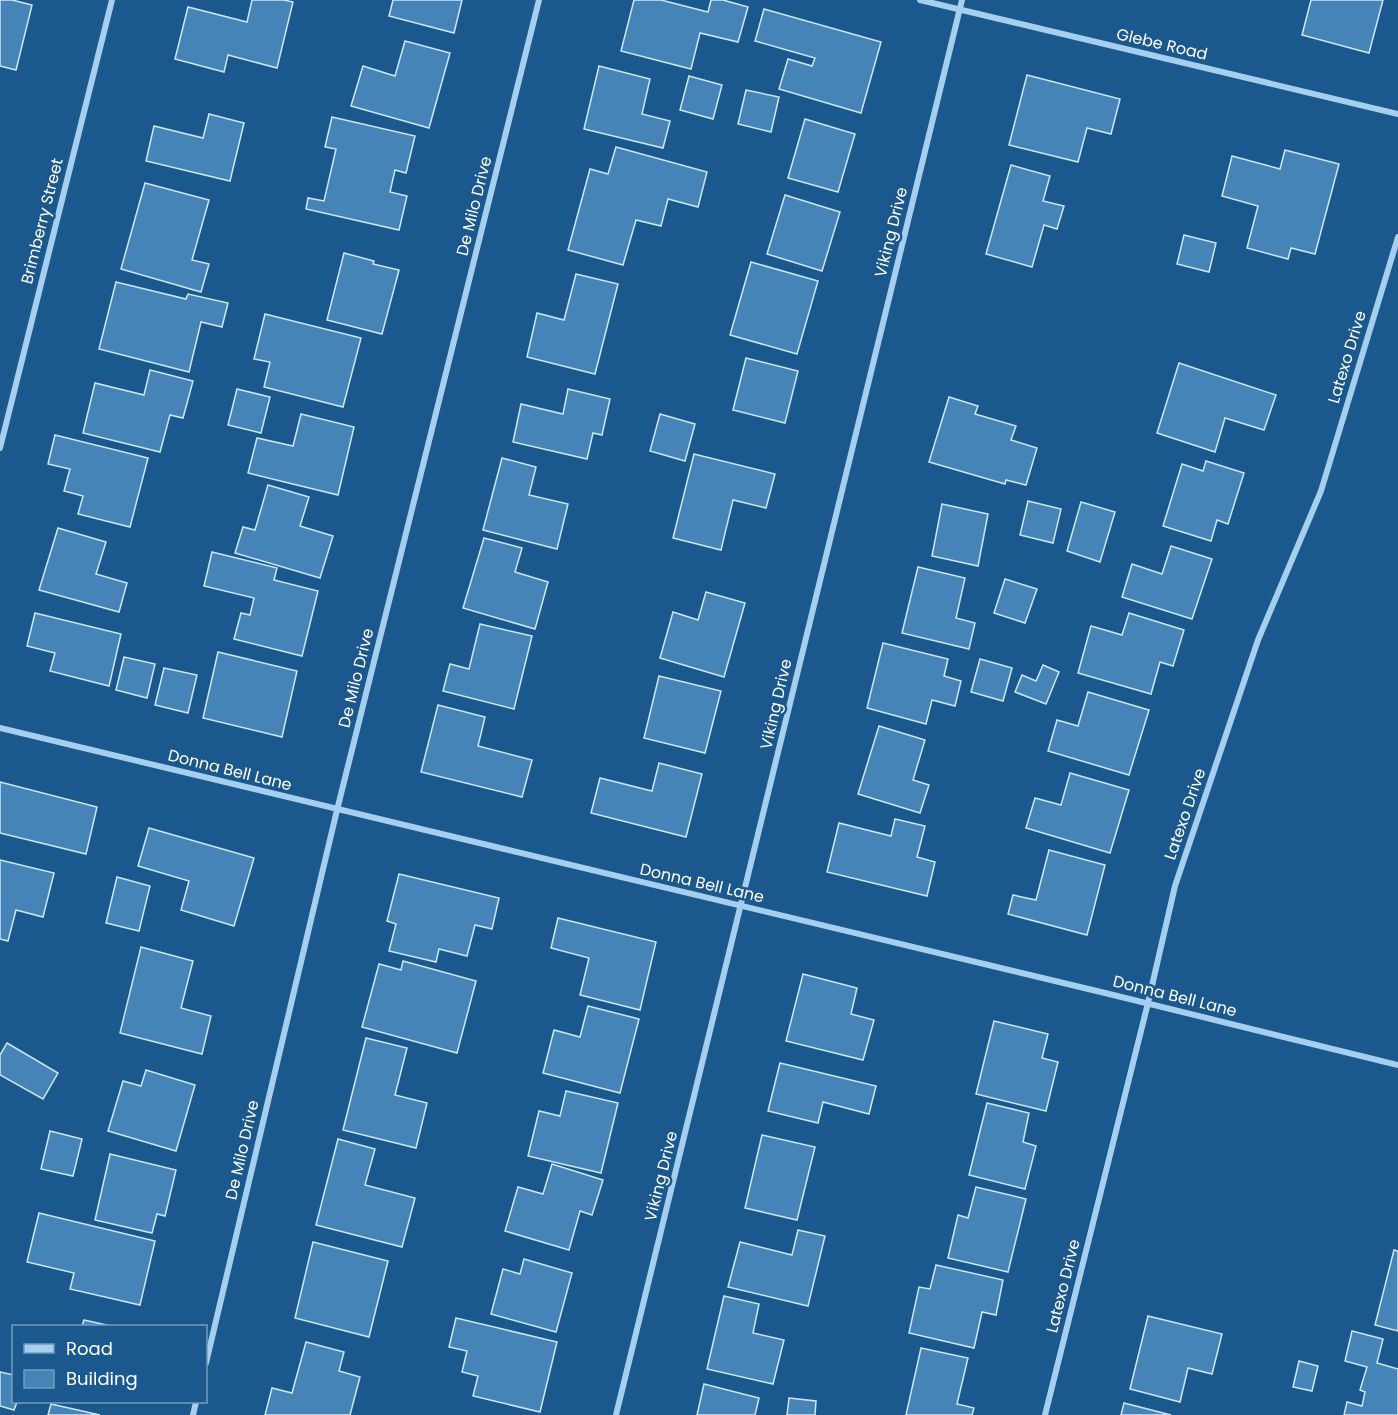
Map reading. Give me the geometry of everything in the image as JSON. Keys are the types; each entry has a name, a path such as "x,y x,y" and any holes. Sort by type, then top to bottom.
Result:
{"street":[{"name":"Brimberry Street","path":"0,448 112,0"},
{"name":"De Milo Drive","path":"207,1359 337,810 539,0"},
{"name":"Glebe Road","path":"920,0 1398,114"},
{"name":"Viking Drive","path":"615,1415 742,907 962,0"},
{"name":"Latexo Drive","path":"1045,1415 1175,886 1258,640 1321,491 1398,237"},
{"name":"Donna Bell Lane","path":"0,728 1398,1065"}],"building":[{"path":"0,0 12,0 32,5 16,70 0,66"},
{"path":"252,0 293,2 277,68 228,55 224,72 175,59 188,7 247,22"},
{"path":"393,0 462,0 454,33 389,16"},
{"path":"634,0 661,0 708,12 711,0 723,0 748,7 738,42 700,33 691,69 621,51"},
{"path":"1311,0 1383,0 1369,53 1302,35"},
{"path":"764,9 881,42 861,113 779,89 788,59 812,66 815,58 755,41"},
{"path":"405,41 450,53 429,128 351,106 363,66 395,76"},
{"path":"599,66 650,79 642,114 670,121 663,148 584,129"},
{"path":"1027,75 1120,99 1111,134 1087,128 1078,162 1009,145"},
{"path":"689,76 722,85 713,119 680,110"},
{"path":"746,90 779,97 771,132 738,124"},
{"path":"209,114 244,123 230,181 146,161 154,126 203,138"},
{"path":"332,117 415,136 406,173 395,170 390,192 407,196 399,230 306,209 308,198 324,201 336,149 325,147"},
{"path":"805,119 855,134 838,192 788,178"},
{"path":"616,147 707,172 698,207 668,199 661,226 636,220 623,265 568,250 590,169 608,174"},
{"path":"1285,150 1339,164 1315,254 1291,248 1288,259 1247,248 1258,206 1222,196 1232,156 1280,169"},
{"path":"1011,165 1050,176 1043,201 1064,206 1057,229 1044,225 1032,267 986,254"},
{"path":"145,183 209,200 192,260 209,264 201,292 121,269"},
{"path":"785,195 840,212 822,271 767,254"},
{"path":"1184,235 1216,243 1209,272 1177,264"},
{"path":"344,253 374,261 373,264 399,270 382,334 327,320"},
{"path":"751,262 818,281 797,354 730,335"},
{"path":"576,274 618,284 595,374 527,357 537,313 564,320"},
{"path":"116,282 186,299 188,294 228,303 222,327 201,322 189,372 99,349"},
{"path":"265,314 361,338 343,407 264,387 270,362 254,359"},
{"path":"746,358 798,371 785,423 733,410"},
{"path":"1179,363 1276,395 1264,430 1225,418 1215,452 1157,433"},
{"path":"150,370 193,381 183,418 170,415 160,452 83,433 95,383 144,395"},
{"path":"237,389 270,397 261,433 228,425"},
{"path":"568,389 610,399 602,435 593,433 587,459 513,442 521,404 563,414"},
{"path":"949,397 978,406 975,414 1016,426 1011,440 1037,448 1026,485 1006,480 1005,484 929,462"},
{"path":"301,414 354,427 338,495 248,473 257,438 293,446"},
{"path":"660,414 695,424 685,461 650,451"},
{"path":"55,435 148,458 130,527 78,514 83,496 64,491 70,469 48,464"},
{"path":"694,454 775,474 766,508 733,500 721,550 673,538"},
{"path":"502,458 536,467 529,495 568,504 557,549 483,530"},
{"path":"1206,461 1244,473 1228,524 1217,520 1211,541 1163,526 1182,464 1203,471"},
{"path":"268,485 309,497 300,526 333,536 320,578 235,553 243,527 255,530"},
{"path":"1028,501 1061,509 1053,543 1020,535"},
{"path":"1081,502 1115,512 1100,562 1067,551"},
{"path":"942,504 988,514 978,566 932,556"},
{"path":"58,528 106,542 96,574 127,583 119,612 39,590"},
{"path":"484,538 522,548 515,572 548,582 535,629 463,608"},
{"path":"1171,546 1212,559 1192,619 1122,597 1132,564 1162,574"},
{"path":"212,552 277,568 274,580 318,591 302,656 234,639 241,613 250,615 254,598 204,586"},
{"path":"918,567 965,578 956,618 975,623 969,649 902,633"},
{"path":"1005,579 1037,589 1025,623 994,613"},
{"path":"706,592 745,603 724,677 660,658 673,612 698,620"},
{"path":"35,613 121,634 109,686 50,671 55,653 27,646"},
{"path":"1129,613 1184,630 1173,666 1160,662 1151,694 1078,673 1091,626 1122,635"},
{"path":"480,624 532,636 514,709 443,691 450,664 469,669"},
{"path":"883,643 948,659 944,676 961,681 955,706 932,700 926,724 867,708"},
{"path":"218,652 297,671 282,737 203,718"},
{"path":"124,657 155,664 147,698 116,690"},
{"path":"980,659 1012,668 1003,701 971,692"},
{"path":"1043,665 1059,672 1046,704 1015,692 1022,675 1036,681"},
{"path":"164,668 197,675 188,713 155,705"},
{"path":"659,676 721,691 705,753 644,738"},
{"path":"1088,692 1149,710 1129,775 1048,751 1057,720 1078,726"},
{"path":"438,705 485,717 478,746 532,760 522,797 421,772"},
{"path":"879,726 925,740 913,780 929,785 920,813 858,794"},
{"path":"659,763 702,774 686,837 591,813 600,778 652,791"},
{"path":"1070,773 1129,790 1110,853 1026,828 1035,798 1061,805"},
{"path":"0,782 97,807 86,854 0,833"},
{"path":"895,819 925,826 917,857 935,862 927,896 827,872 839,823 891,836"},
{"path":"149,828 254,858 234,926 181,910 189,881 138,866"},
{"path":"1049,850 1105,865 1087,935 1008,914 1013,895 1036,900"},
{"path":"0,860 54,873 43,917 16,910 8,941 0,939"},
{"path":"399,874 499,898 492,929 475,925 467,956 439,949 436,962 389,951 396,924 387,921"},
{"path":"117,877 150,886 139,931 106,923"},
{"path":"558,918 656,942 640,1010 580,995 589,958 551,948"},
{"path":"141,947 193,961 181,1008 211,1016 202,1054 120,1033"},
{"path":"403,961 476,981 457,1053 362,1027 379,964 401,970"},
{"path":"803,974 857,988 851,1014 874,1020 863,1060 786,1041"},
{"path":"588,1006 639,1019 620,1093 543,1073 554,1030 580,1037"},
{"path":"994,1021 1048,1034 1042,1058 1058,1062 1046,1111 976,1094"},
{"path":"366,1038 407,1048 395,1095 427,1103 416,1148 343,1130"},
{"path":"7,1043 58,1073 43,1099 0,1075 0,1055"},
{"path":"780,1063 876,1086 869,1114 823,1102 818,1123 768,1111"},
{"path":"146,1070 195,1085 176,1151 108,1131 123,1081 141,1086"},
{"path":"566,1091 618,1103 601,1173 528,1156 539,1111 560,1116"},
{"path":"987,1103 1029,1113 1023,1142 1036,1146 1025,1189 969,1175"},
{"path":"50,1131 82,1139 73,1176 41,1169"},
{"path":"762,1135 815,1147 797,1220 745,1208"},
{"path":"338,1139 375,1149 365,1185 415,1198 402,1247 316,1225"},
{"path":"110,1154 176,1170 165,1216 157,1214 152,1233 95,1220"},
{"path":"552,1164 603,1180 592,1215 580,1211 569,1250 505,1231 518,1187 543,1194"},
{"path":"976,1187 1026,1199 1008,1272 948,1258 958,1215 968,1218"},
{"path":"39,1213 155,1241 140,1305 70,1289 74,1273 27,1262"},
{"path":"798,1230 825,1236 808,1306 728,1287 740,1242 792,1255"},
{"path":"313,1242 388,1261 369,1337 295,1318"},
{"path":"1394,1250 1398,1251 1398,1331 1375,1325"},
{"path":"524,1259 572,1273 556,1332 491,1314 503,1269 520,1274"},
{"path":"936,1265 1003,1280 996,1315 982,1312 974,1348 909,1333 919,1287 930,1289"},
{"path":"724,1296 759,1304 753,1333 784,1340 773,1384 707,1369"},
{"path":"1148,1316 1222,1334 1212,1374 1188,1368 1180,1402 1130,1389"},
{"path":"456,1318 557,1342 540,1412 473,1396 478,1376 462,1372 467,1351 449,1347"},
{"path":"84,1320 106,1325 82,1325"},
{"path":"1352,1331 1383,1339 1377,1363 1398,1369 1398,1415 1344,1415 1347,1402 1362,1406 1365,1392 1360,1390 1367,1367 1345,1361"},
{"path":"306,1342 344,1352 339,1371 360,1377 350,1415 265,1415 272,1388 292,1393"},
{"path":"921,1348 968,1358 957,1404 974,1408 972,1415 906,1415"},
{"path":"1299,1361 1318,1366 1312,1391 1293,1387"},
{"path":"0,1372 12,1375 12,1403 17,1403 14,1410 0,1406"},
{"path":"704,1384 759,1398 755,1415 697,1415"},
{"path":"789,1398 816,1401 815,1415 787,1415"},
{"path":"1124,1403 1171,1415 1121,1415"},
{"path":"51,1404 100,1415 48,1415"}]}
